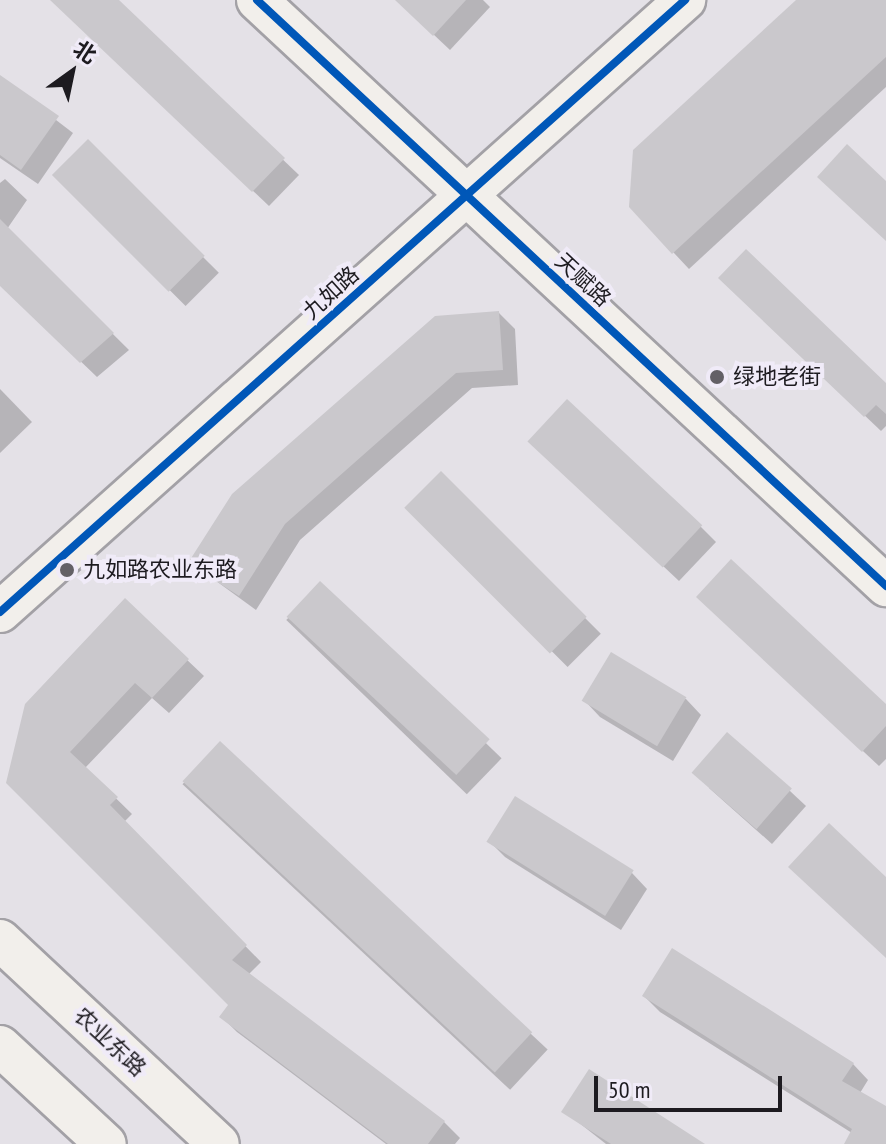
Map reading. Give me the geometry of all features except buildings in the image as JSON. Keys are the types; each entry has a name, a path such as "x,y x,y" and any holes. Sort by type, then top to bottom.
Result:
{"street":[{"name":"天赋路","path":"257,0 886,586"},
{"name":"九如路","path":"0,612 457,186 645,0"},
{"name":"九如路","path":"0,576 457,186 685,0"},
{"name":"农业东路","path":"0,940 219,1144"},
{"path":"0,1046 106,1144"}],"cycle path":[{"path":"257,0 886,586"},
{"path":"0,612 685,0"}],"place":[{"name":"绿地老街","path":"717,377"},
{"name":"九如路农业东路","path":"67,570"}]}
